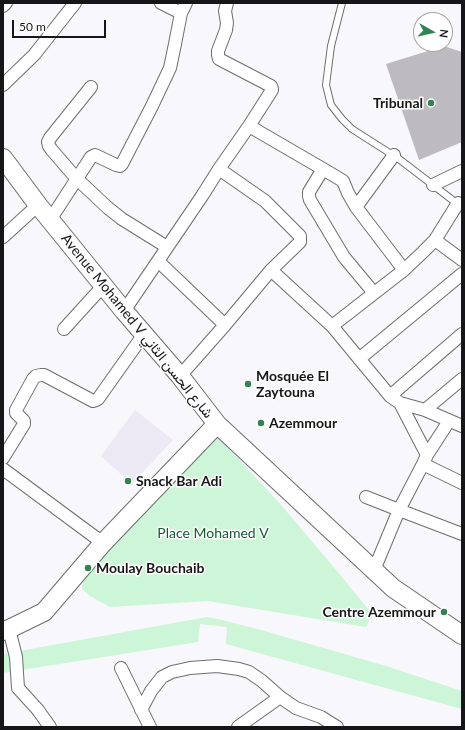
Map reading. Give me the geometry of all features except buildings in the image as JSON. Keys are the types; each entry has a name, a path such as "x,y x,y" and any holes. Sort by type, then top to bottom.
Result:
{"main road":[{"name":"Avenue Mohamed V شارع الحسن الثاني","path":"3,158 50,220 124,311 180,376 217,424 104,543 44,612 6,630"},
{"path":"217,424 393,588 462,635"}],"street":[{"path":"3,6 6,3"},
{"path":"3,85 34,54 75,3"},
{"path":"50,220 76,178 93,155 116,165 120,166 122,164 152,106 170,68 183,8 161,3"},
{"path":"124,311 249,126 272,89 271,86 219,59 218,51 227,23 225,11 227,3"},
{"path":"91,87 50,138 48,142 49,146 76,178 95,197 122,219 167,247"},
{"path":"249,126 343,181 356,206 404,270"},
{"path":"356,206 394,155"},
{"path":"180,376 271,270 300,242 300,236 264,201 219,169"},
{"path":"323,169 311,188 309,196 310,200 344,257 374,292"},
{"path":"433,185 462,171"},
{"path":"3,237 38,205"},
{"path":"332,326 404,270 435,240 460,205"},
{"path":"435,240 462,260"},
{"path":"158,261 225,325"},
{"path":"271,270 332,326 390,396 400,403 425,410 462,426"},
{"path":"359,359 462,274"},
{"path":"64,329 104,285"},
{"path":"3,458 24,424 23,420 16,413 16,410 36,376 44,375 93,401 96,400 144,334"},
{"path":"390,396 462,334"},
{"path":"425,410 462,379"},
{"path":"400,403 425,460 462,483"},
{"path":"374,570 398,510 425,460 449,421"},
{"path":"3,469 104,543"},
{"path":"366,497 462,534"},
{"path":"6,630 16,657 18,688 38,710 50,727"},
{"path":"141,710 151,691 162,677 172,672 190,668 217,666 249,672 296,708 321,717 337,727"},
{"path":"121,668 150,727"},
{"path":"238,727 280,697"}],"lane":[{"path":"342,3 331,46 326,85 332,105 352,129 394,155 460,205"}],"shaded area":[{"path":"135,410 173,440 132,484 101,456"}],"green space":[{"name":"Place Mohamed V","path":"210,435 221,440 282,506 372,614 366,627 208,601 110,607 90,596 82,589 83,581 198,442"},
{"path":"207,617 261,630 386,666 462,691 462,709 226,644 227,627 200,624 198,642 3,673 3,654"}],"place":[{"name":"Tribunal","path":"431,103"},
{"name":"Mosquée El Zaytouna","path":"248,384"},
{"name":"Azemmour","path":"261,423"},
{"name":"Snack Bar Adi","path":"128,481"},
{"name":"Moulay Bouchaib","path":"88,568"},
{"name":"Centre Azemmour","path":"444,612"}]}
